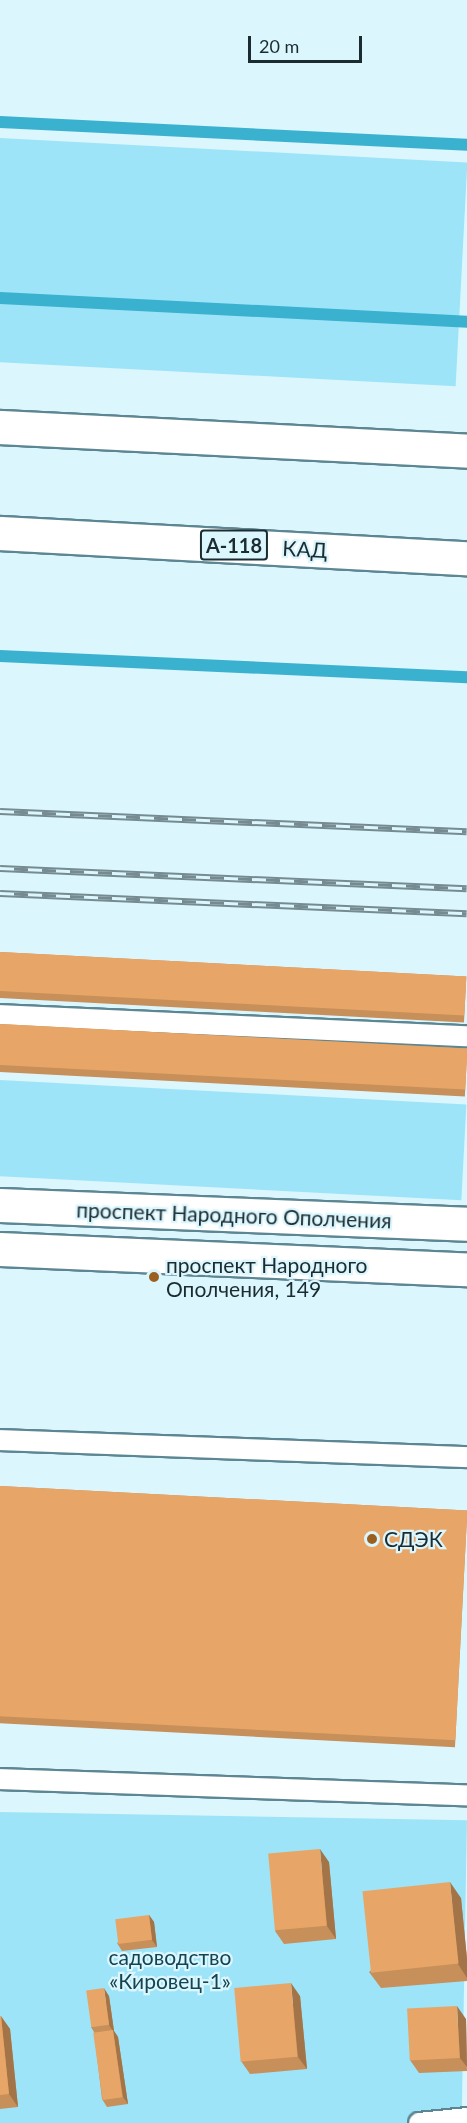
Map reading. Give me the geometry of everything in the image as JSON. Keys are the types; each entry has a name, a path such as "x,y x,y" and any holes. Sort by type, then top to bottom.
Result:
{"main road":[{"path":"0,427 467,450"},
{"name":"КАД","path":"0,533 467,558"},
{"name":"проспект Народного Ополчения","path":"0,1205 467,1224"},
{"name":"проспект Народного Ополчения","path":"0,1249 467,1269"}],"lane":[{"path":"0,1015 467,1036"},
{"path":"0,1440 467,1457"},
{"path":"0,1779 467,1795"},
{"path":"419,2123 467,2118"}],"green space":[{"path":"0,138 467,162 456,386 0,362"},
{"path":"0,1080 466,1104 461,1200 0,1176"},
{"name":"садоводство «Кировец-1»","path":"0,1812 467,1820 462,2123 0,2123"}],"building":[{"path":"0,952 466,976 464,1015 0,991"},
{"path":"0,1024 467,1048 465,1089 0,1065"},
{"path":"0,1486 467,1510 455,1740 0,1716"},
{"path":"320,1849 327,1926 275,1930 268,1854"},
{"path":"450,1882 459,1964 371,1973 362,1891"},
{"path":"149,1915 152,1940 118,1944 115,1919"},
{"path":"291,1983 297,2057 241,2062 234,1988"},
{"path":"104,1988 109,2025 91,2027 86,1991"},
{"path":"457,2006 460,2058 410,2061 407,2009"},
{"path":"0,2016 9,2094 0,2095"},
{"path":"113,2030 122,2097 103,2100 93,2033"}],"waterway":[{"path":"0,122 467,145"},
{"path":"0,298 467,322"},
{"path":"0,656 467,677"}],"railway":[{"path":"0,811 467,831"},
{"path":"0,868 467,888"},
{"path":"0,893 467,913"}],"place":[{"name":"проспект Народного Ополчения, 149","path":"154,1277"},
{"name":"СДЭК","path":"372,1539"}]}
